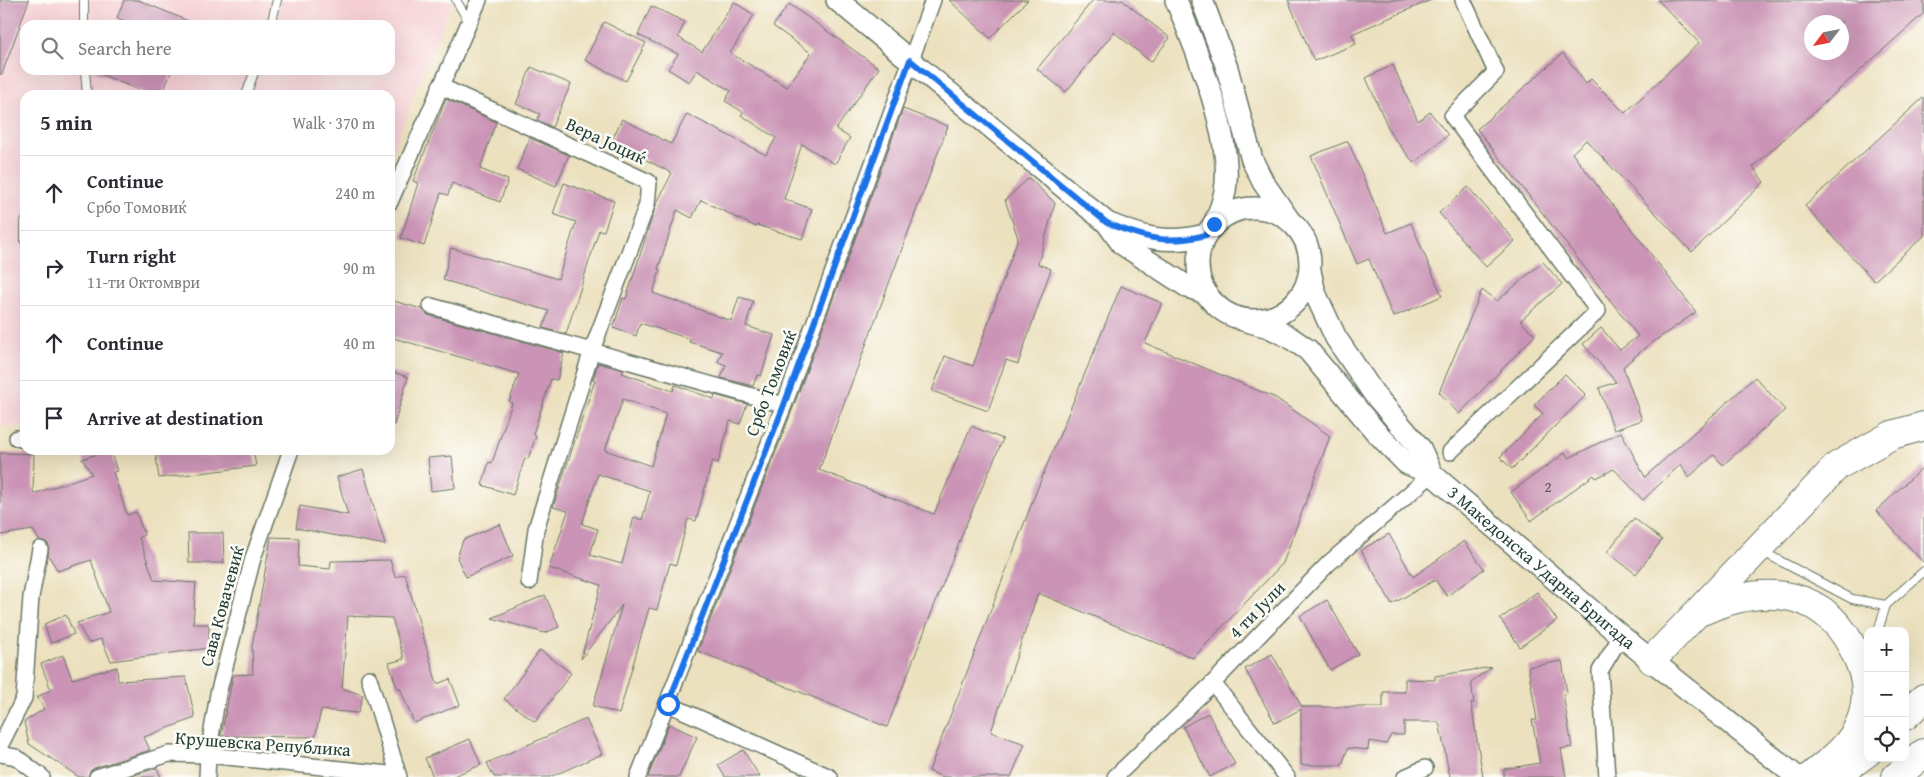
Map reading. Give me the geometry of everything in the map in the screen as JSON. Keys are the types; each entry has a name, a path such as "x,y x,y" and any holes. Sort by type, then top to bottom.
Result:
{"highway":[{"path":"1652,660 1837,466 1892,434 1924,426"},
{"path":"1699,612 1722,602 1759,594 1790,596 1819,607 1849,639 1864,665"},
{"path":"1810,777 1844,749 1859,724 1868,691 1866,672"},
{"path":"1909,712 1924,698"},
{"path":"1896,777 1924,753"},
{"path":"1834,777 1864,755"}],"main road":[{"path":"836,0 1107,223 1122,244 1188,287 1206,293"},
{"path":"1176,0 1210,92 1223,145 1226,190 1210,229 1199,248 1197,264 1199,279 1206,293 1222,310 1243,320 1276,330 1308,350 1406,463 1432,474"},
{"path":"1202,0 1226,68 1252,160 1264,182 1289,220 1299,230 1305,242 1315,294 1336,338 1374,394 1420,448 1432,474"},
{"path":"1107,223 1142,237 1173,241 1210,229 1225,216 1251,208 1265,209 1289,220"},
{"path":"1243,320 1257,321 1270,318 1293,305 1307,282 1310,268"},
{"name":"3 Македонска Ударна Бригада","path":"1432,474 1621,636 1797,777"}],"street":[{"path":"395,190 479,0"},
{"name":"Србо Томовиќ","path":"638,777 784,405 910,60 934,0"},
{"path":"1450,452 1598,311 1452,116 1496,72 1464,0"},
{"name":"Вера Јоциќ","path":"440,86 649,182 646,205 592,350 536,529 529,582"},
{"path":"431,306 784,405"},
{"name":"Сава Ковачевиќ","path":"207,777 208,755 218,694 253,558 289,455"},
{"name":"4 ти Јули","path":"1115,777 1213,683 1328,563 1432,474"},
{"path":"0,746 24,698 31,597 40,549"},
{"path":"1607,777 1600,671 1621,636"},
{"path":"369,678 399,776"},
{"path":"1213,683 1287,777"},
{"path":"668,704 830,777"},
{"path":"0,754 16,757 42,777"},
{"name":"Крушевска Република","path":"97,777 169,754 208,755 399,776"},
{"path":"1405,777 1425,768"}],"lane":[{"path":"84,0 84,20"},
{"path":"271,20 277,0"},
{"path":"456,0 469,22"},
{"path":"86,75 87,90"},
{"path":"248,90 253,75"},
{"path":"1758,549 1852,599 1886,605"},
{"path":"1879,627 1886,605 1924,571"}],"shaded area":[{"path":"0,0 453,0 421,76 395,146 395,90 20,90 20,426 0,426"}],"building":[{"path":"0,0 29,0 22,20 20,20 2,74 0,74"},
{"path":"124,0 138,0 186,20 122,20 117,18"},
{"path":"949,0 1028,0 990,38"},
{"path":"1093,0 1122,0 1170,38 1151,62 1114,32 1066,92 1037,69"},
{"path":"1288,0 1431,0 1352,34 1356,44 1314,61"},
{"path":"1658,0 1924,0 1924,13 1753,167 1764,182 1692,252 1586,140 1572,153 1696,312 1646,347 1623,367 1642,420 1614,430 1599,388 1616,382 1583,344 1601,328 1620,350 1638,336 1477,129 1563,53 1586,84 1591,79 1625,113 1699,43"},
{"path":"734,2 754,15 730,53 787,87 811,53 773,26 789,4 879,68 836,129 850,138 835,164 802,144 784,199 812,209 802,239 757,225 756,227 701,200 692,218 677,210 658,269 660,270 653,293 731,321 739,297 753,301 746,326 774,335 761,376 757,375 753,386 721,378 726,365 718,362 722,352 689,342 690,339 640,323 636,336 613,328 623,298 626,299 656,205 672,173 611,142 622,119 671,144 687,114 766,155 776,138 741,115 743,112 725,101 731,91 697,70 689,82 668,69 678,54 638,35 651,6 685,22 678,37 702,52"},
{"path":"604,22 646,43 626,81 585,60"},
{"path":"1393,65 1418,121 1430,112 1448,135 1414,163 1391,134 1366,78"},
{"path":"531,67 571,84 552,127 537,120 540,114 516,104"},
{"path":"103,75 170,75 164,90 138,90"},
{"path":"1924,97 1924,236 1874,281 1805,206"},
{"path":"446,99 496,122 480,169 508,180 500,202 452,183 448,195 441,193 424,246 401,238 418,183 413,181"},
{"path":"903,109 948,126 819,470 934,514 971,426 1003,439 965,527 887,727 698,651 793,408"},
{"path":"530,138 569,155 556,186 517,169"},
{"path":"1348,141 1387,233 1411,223 1442,296 1393,317 1369,259 1357,264 1311,156"},
{"path":"1029,178 1055,203 1038,264 1051,269 1018,364 1006,360 988,411 932,391 945,356 973,366 1018,238 1005,200"},
{"path":"564,183 614,201 604,231 599,230 566,334 543,328 549,311 443,280 451,248 558,279 576,222 553,214"},
{"path":"1468,187 1515,241 1486,267 1439,213"},
{"path":"1543,262 1562,284 1520,321 1535,335 1459,414 1439,392 1482,290 1497,301"},
{"path":"1121,286 1162,303 1145,343 1276,398 1330,436 1283,563 1193,658 1038,593 991,732 1025,744 1011,777 943,777 929,771 1040,482"},
{"path":"395,301 422,309 428,315 564,353 557,380 551,379 533,434 536,436 528,459 525,458 513,495 482,485 489,462 492,463 512,403 509,402 519,374 395,338"},
{"path":"598,363 623,370 622,373 673,391 675,385 714,399 715,395 747,404 740,424 730,421 718,463 712,461 696,521 688,519 676,565 670,563 657,610 649,608 619,714 593,706 622,605 581,659 601,585 549,568 568,511 553,507 595,380 593,379","holes":["623,399 666,414 651,466 605,450","598,474 650,491 642,520 634,517 622,564 590,555 598,529 582,524"]},
{"path":"395,373 408,377 395,422"},
{"path":"1565,374 1586,395 1512,469 1500,457 1543,414 1534,405"},
{"path":"1755,377 1785,410 1723,465 1714,455 1688,478 1681,464 1643,500 1614,469 1596,478 1594,475 1531,521 1511,492 1565,453 1569,458 1621,432 1645,477"},
{"path":"0,453 34,455 33,494 92,474 82,459 94,455 112,455 117,471 113,472 127,515 136,512 144,535 139,537 154,580 196,583 193,624 209,624 209,648 111,661 101,639 89,643 77,623 109,612 91,560 58,571 48,555 49,545 39,540 33,530 0,535"},
{"path":"156,455 254,455 256,466 159,478"},
{"path":"452,456 455,488 431,491 428,458"},
{"path":"1924,466 1924,563 1876,511"},
{"path":"363,469 385,545 296,528 300,506 348,515 337,477"},
{"path":"1634,518 1662,540 1636,574 1607,552"},
{"path":"500,524 513,556 466,577 457,558 463,540"},
{"path":"188,533 223,533 224,563 189,563"},
{"path":"1389,534 1413,577 1464,541 1484,569 1447,596 1435,580 1392,604 1361,550"},
{"path":"271,537 299,538 298,566 330,569 331,561 390,560 395,577 405,574 437,684 450,679 460,705 414,723 400,688 397,688 389,663 404,659 392,618 348,616 342,688 363,695 358,713 321,710 315,737 221,736 233,675 253,674 252,646"},
{"path":"1537,592 1557,620 1520,647 1500,619"},
{"path":"545,595 559,627 545,633 492,618"},
{"path":"1327,600 1358,654 1330,670 1300,616"},
{"path":"66,615 74,634 51,643 44,624"},
{"path":"540,650 571,673 535,722 504,699"},
{"path":"1272,654 1302,707 1383,707 1383,692 1405,692 1405,679 1435,680 1435,676 1492,667 1471,682 1474,703 1471,703 1483,777 1450,777 1439,722 1404,722 1404,735 1391,735 1386,744 1369,741 1368,750 1348,748 1342,765 1301,765 1301,709 1275,723 1245,669"},
{"path":"63,655 72,679 117,667 118,681 186,677 195,718 144,737 150,750 94,768 90,771 88,777 79,777 29,744 24,722 44,709 37,697 51,690 41,664"},
{"path":"1562,661 1567,693 1563,694 1572,747 1561,749 1566,777 1504,777 1504,769 1540,763 1532,720 1537,720 1528,667"},
{"path":"1208,713 1235,764 1210,777 1183,727"},
{"path":"586,719 602,754 550,777 494,777 487,763"},
{"path":"669,724 697,737 679,777 648,777"},
{"path":"470,739 481,765 451,777 433,777 425,758"},
{"path":"743,750 760,777 725,777 718,765"},
{"path":"157,768 161,777 128,777"}],"route":[{"path":"668,704 784,405 910,60 1107,223 1142,237 1173,241 1206,235 1214,224"}]}
